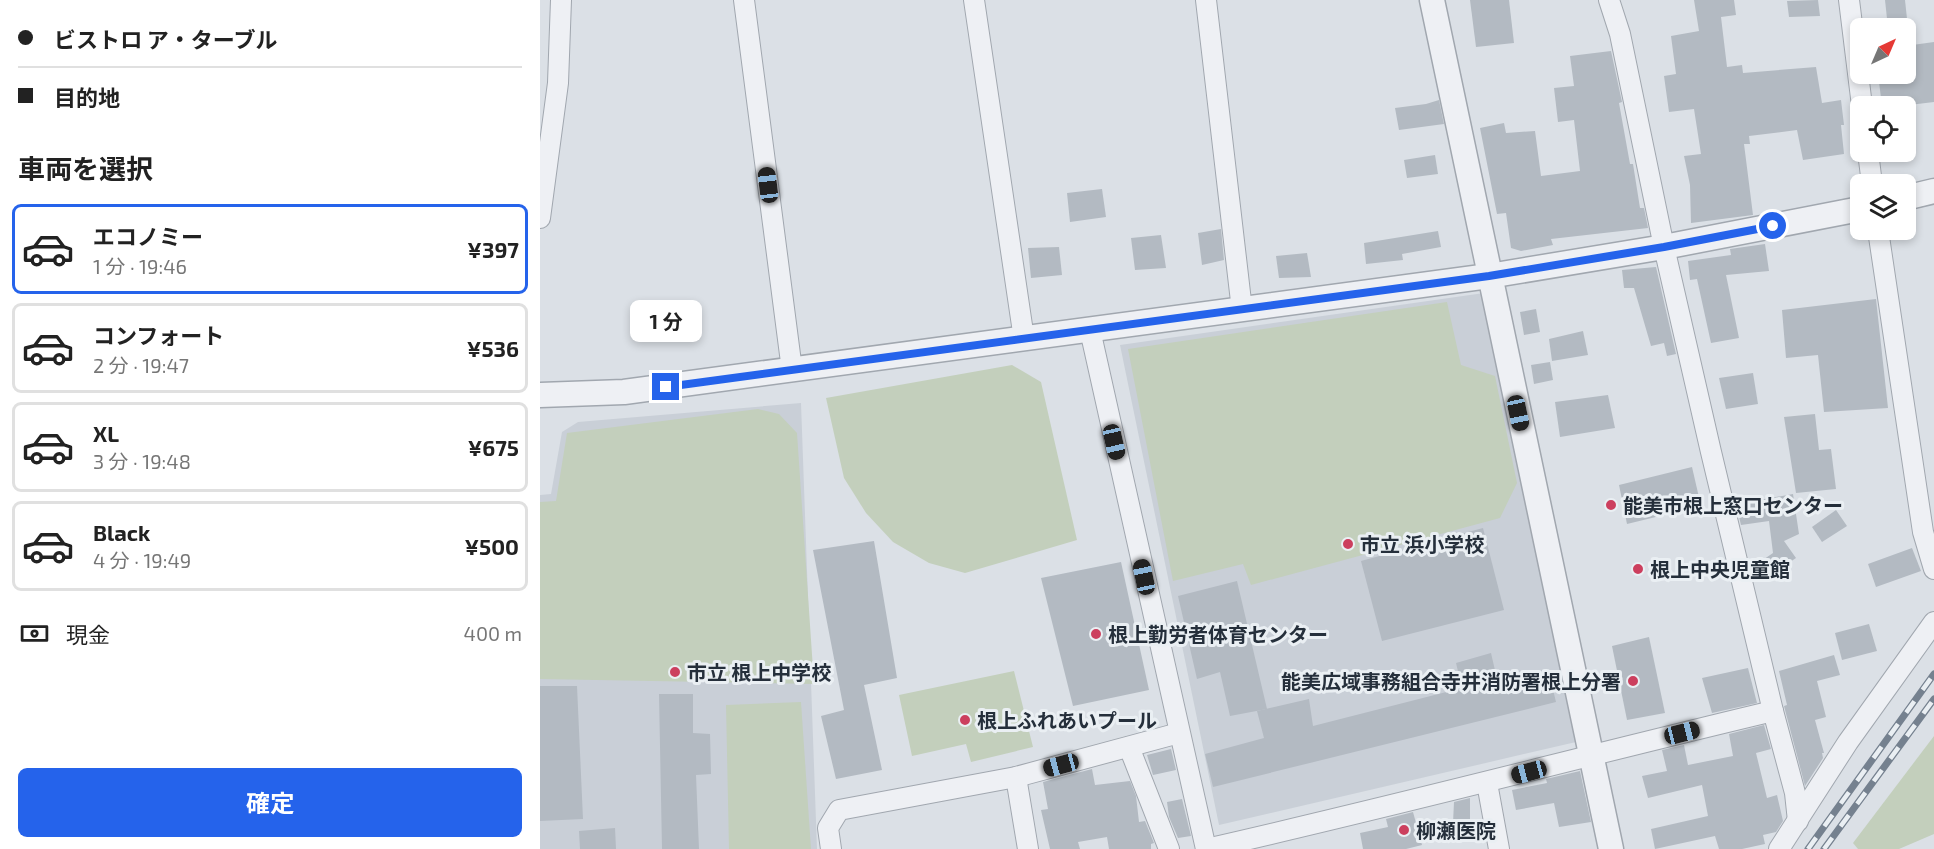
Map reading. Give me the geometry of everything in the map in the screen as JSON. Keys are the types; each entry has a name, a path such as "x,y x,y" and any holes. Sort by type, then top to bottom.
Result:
{"street":[{"path":"540,218 558,83 561,0"},
{"path":"744,0 792,370"},
{"path":"974,0 1024,339"},
{"path":"1206,0 1242,309"},
{"path":"1432,0 1611,849"},
{"path":"1609,0 1620,34 1664,247 1773,711 1795,793 1798,821"},
{"path":"1849,0 1861,96"},
{"path":"1916,195 1934,190"},
{"path":"540,394 624,392 1489,276 1664,247 1850,210"},
{"path":"1879,240 1923,532 1934,569"},
{"path":"1090,330 1206,849 1487,783 1773,711"},
{"path":"1779,849 1848,742 1934,622"},
{"path":"831,849 828,828 839,810 1016,777 1179,733"},
{"path":"1129,747 1169,849"},
{"path":"1016,777 1028,849"},
{"path":"1487,783 1499,849"}],"shaded area":[{"name":"市立 浜小学校","path":"1484,293 1576,742 1219,825 1120,345"},
{"name":"市立 根上中学校","path":"801,403 817,849 540,849 540,495 551,494 562,432 578,422"}],"green space":[{"path":"1447,302 1461,365 1495,376 1517,483 1500,518 1251,585 1243,564 1173,581 1128,349"},
{"path":"1012,365 1041,382 1077,540 965,573 929,563 893,542 866,513 844,478 826,398"},
{"path":"758,409 779,414 797,433 814,684 540,679 540,502 556,501 567,433"},
{"name":"根上ふれあいプール","path":"1014,671 1033,747 971,762 966,744 912,756 899,695"},
{"path":"801,702 811,849 729,849 726,705"},
{"path":"1934,736 1934,834 1899,849 1858,849 1853,843"}],"building":[{"path":"1470,0 1509,0 1514,43 1476,47"},
{"path":"1694,0 1734,0 1736,15 1721,17 1727,67 1742,65 1743,73 1816,67 1822,103 1841,100 1844,154 1803,160 1797,130 1749,136 1750,144 1744,144 1753,215 1691,223 1690,185 1684,156 1701,154 1694,109 1669,112 1664,76 1676,74 1671,36 1699,31"},
{"path":"1818,0 1820,16 1789,17 1787,1"},
{"path":"1885,0 1905,0 1907,18 1887,18"},
{"path":"1934,42 1934,102 1916,104 1916,96 1881,96 1879,84 1916,84 1916,44"},
{"path":"1611,51 1622,102 1619,103 1630,164 1633,164 1640,208 1644,208 1648,228 1551,239 1553,245 1521,251 1511,248 1506,213 1497,214 1480,128 1504,123 1506,133 1535,131 1541,176 1580,171 1574,120 1558,122 1554,88 1574,86 1570,56"},
{"path":"1439,100 1444,124 1399,130 1395,108"},
{"path":"1435,155 1438,174 1407,178 1404,160"},
{"path":"1102,189 1106,217 1070,222 1067,193"},
{"path":"1221,229 1224,260 1202,265 1198,233"},
{"path":"1438,231 1441,247 1402,254 1403,260 1366,264 1364,243"},
{"path":"1161,235 1166,268 1135,270 1131,238"},
{"path":"1765,244 1769,271 1726,275 1739,338 1711,343 1697,279 1690,280 1688,261 1731,255 1730,249"},
{"path":"1059,247 1062,275 1031,278 1028,248"},
{"path":"1307,253 1311,277 1279,278 1276,256"},
{"path":"1656,267 1676,354 1667,356 1664,343 1651,346 1634,288 1624,288 1622,270"},
{"path":"1876,299 1888,408 1824,412 1818,355 1786,358 1782,310"},
{"path":"1536,309 1540,332 1524,335 1520,312"},
{"path":"1583,331 1588,355 1552,361 1549,339"},
{"path":"1550,362 1553,380 1534,384 1531,365"},
{"path":"1753,373 1758,404 1726,409 1719,378"},
{"path":"1608,395 1615,428 1560,437 1555,402"},
{"path":"1815,414 1819,450 1831,449 1836,489 1796,493 1784,417"},
{"path":"1692,467 1701,506 1627,524 1619,485"},
{"path":"1793,494 1799,534 1784,541 1796,558 1763,580 1754,566 1773,553 1769,521 1741,525 1736,504"},
{"path":"1836,510 1847,526 1822,542 1812,527"},
{"path":"1483,528 1504,610 1382,641 1361,561"},
{"path":"874,541 897,678 864,685 882,770 836,779 821,716 844,710 813,550"},
{"path":"1912,548 1921,571 1876,587 1868,564"},
{"name":"根上勤労者体育センター","path":"1121,562 1149,690 1073,706 1041,578"},
{"path":"1237,581 1267,709 1230,716 1220,672 1197,679 1178,596"},
{"path":"1869,624 1877,651 1842,660 1835,633"},
{"path":"1649,637 1665,713 1627,720 1612,646"},
{"path":"1491,653 1497,679 1548,669 1556,702 1213,787 1205,754 1264,738 1257,711 1309,699 1313,726 1462,688 1456,663"},
{"path":"1834,655 1840,675 1817,681 1826,717 1815,720 1824,753 1822,753 1823,758 1805,786 1784,706 1787,705 1779,671"},
{"path":"1748,668 1757,703 1712,713 1702,678"},
{"path":"540,686 577,686 583,819 540,821"},
{"path":"659,694 693,694 693,733 710,734 711,774 696,775 699,849 662,849"},
{"path":"1764,725 1771,749 1756,753 1767,798 1777,795 1783,821 1776,832 1763,835 1765,844 1742,849 1719,849 1715,836 1655,849 1651,829 1708,816 1702,785 1648,798 1642,776 1667,771 1662,750 1684,745 1688,765 1733,756 1729,734"},
{"path":"1171,749 1176,770 1153,775 1147,755"},
{"path":"1092,769 1095,785 1130,781 1136,796 1139,822 1145,821 1154,843 1151,844 1151,849 1109,849 1107,837 1078,842 1080,849 1050,849 1041,810 1048,809 1043,782"},
{"path":"1580,771 1591,822 1559,827 1554,803 1516,810 1512,790 1547,783 1546,779"},
{"path":"1470,798 1470,820 1453,823 1454,802"},
{"path":"1182,799 1191,836 1178,838 1169,817 1167,802"},
{"name":"柳瀬医院","path":"1413,812 1422,845 1406,849 1363,849 1360,833 1388,827 1386,819"},
{"path":"615,828 616,849 580,849 579,831"}],"railway":[{"path":"1808,849 1934,674"},
{"path":"1824,849 1934,699"}],"place":[{"name":"能美市根上窓口センター","path":"1611,505"},
{"name":"市立 浜小学校","path":"1348,544"},
{"name":"根上中央児童館","path":"1638,569"},
{"name":"根上勤労者体育センター","path":"1096,634"},
{"name":"市立 根上中学校","path":"675,672"},
{"name":"能美広域事務組合寺井消防署根上分署","path":"1633,681"},
{"name":"根上ふれあいプール","path":"965,720"},
{"name":"柳瀬医院","path":"1404,830"}],"route":[{"path":"666,387 1489,276 1773,226"}]}
